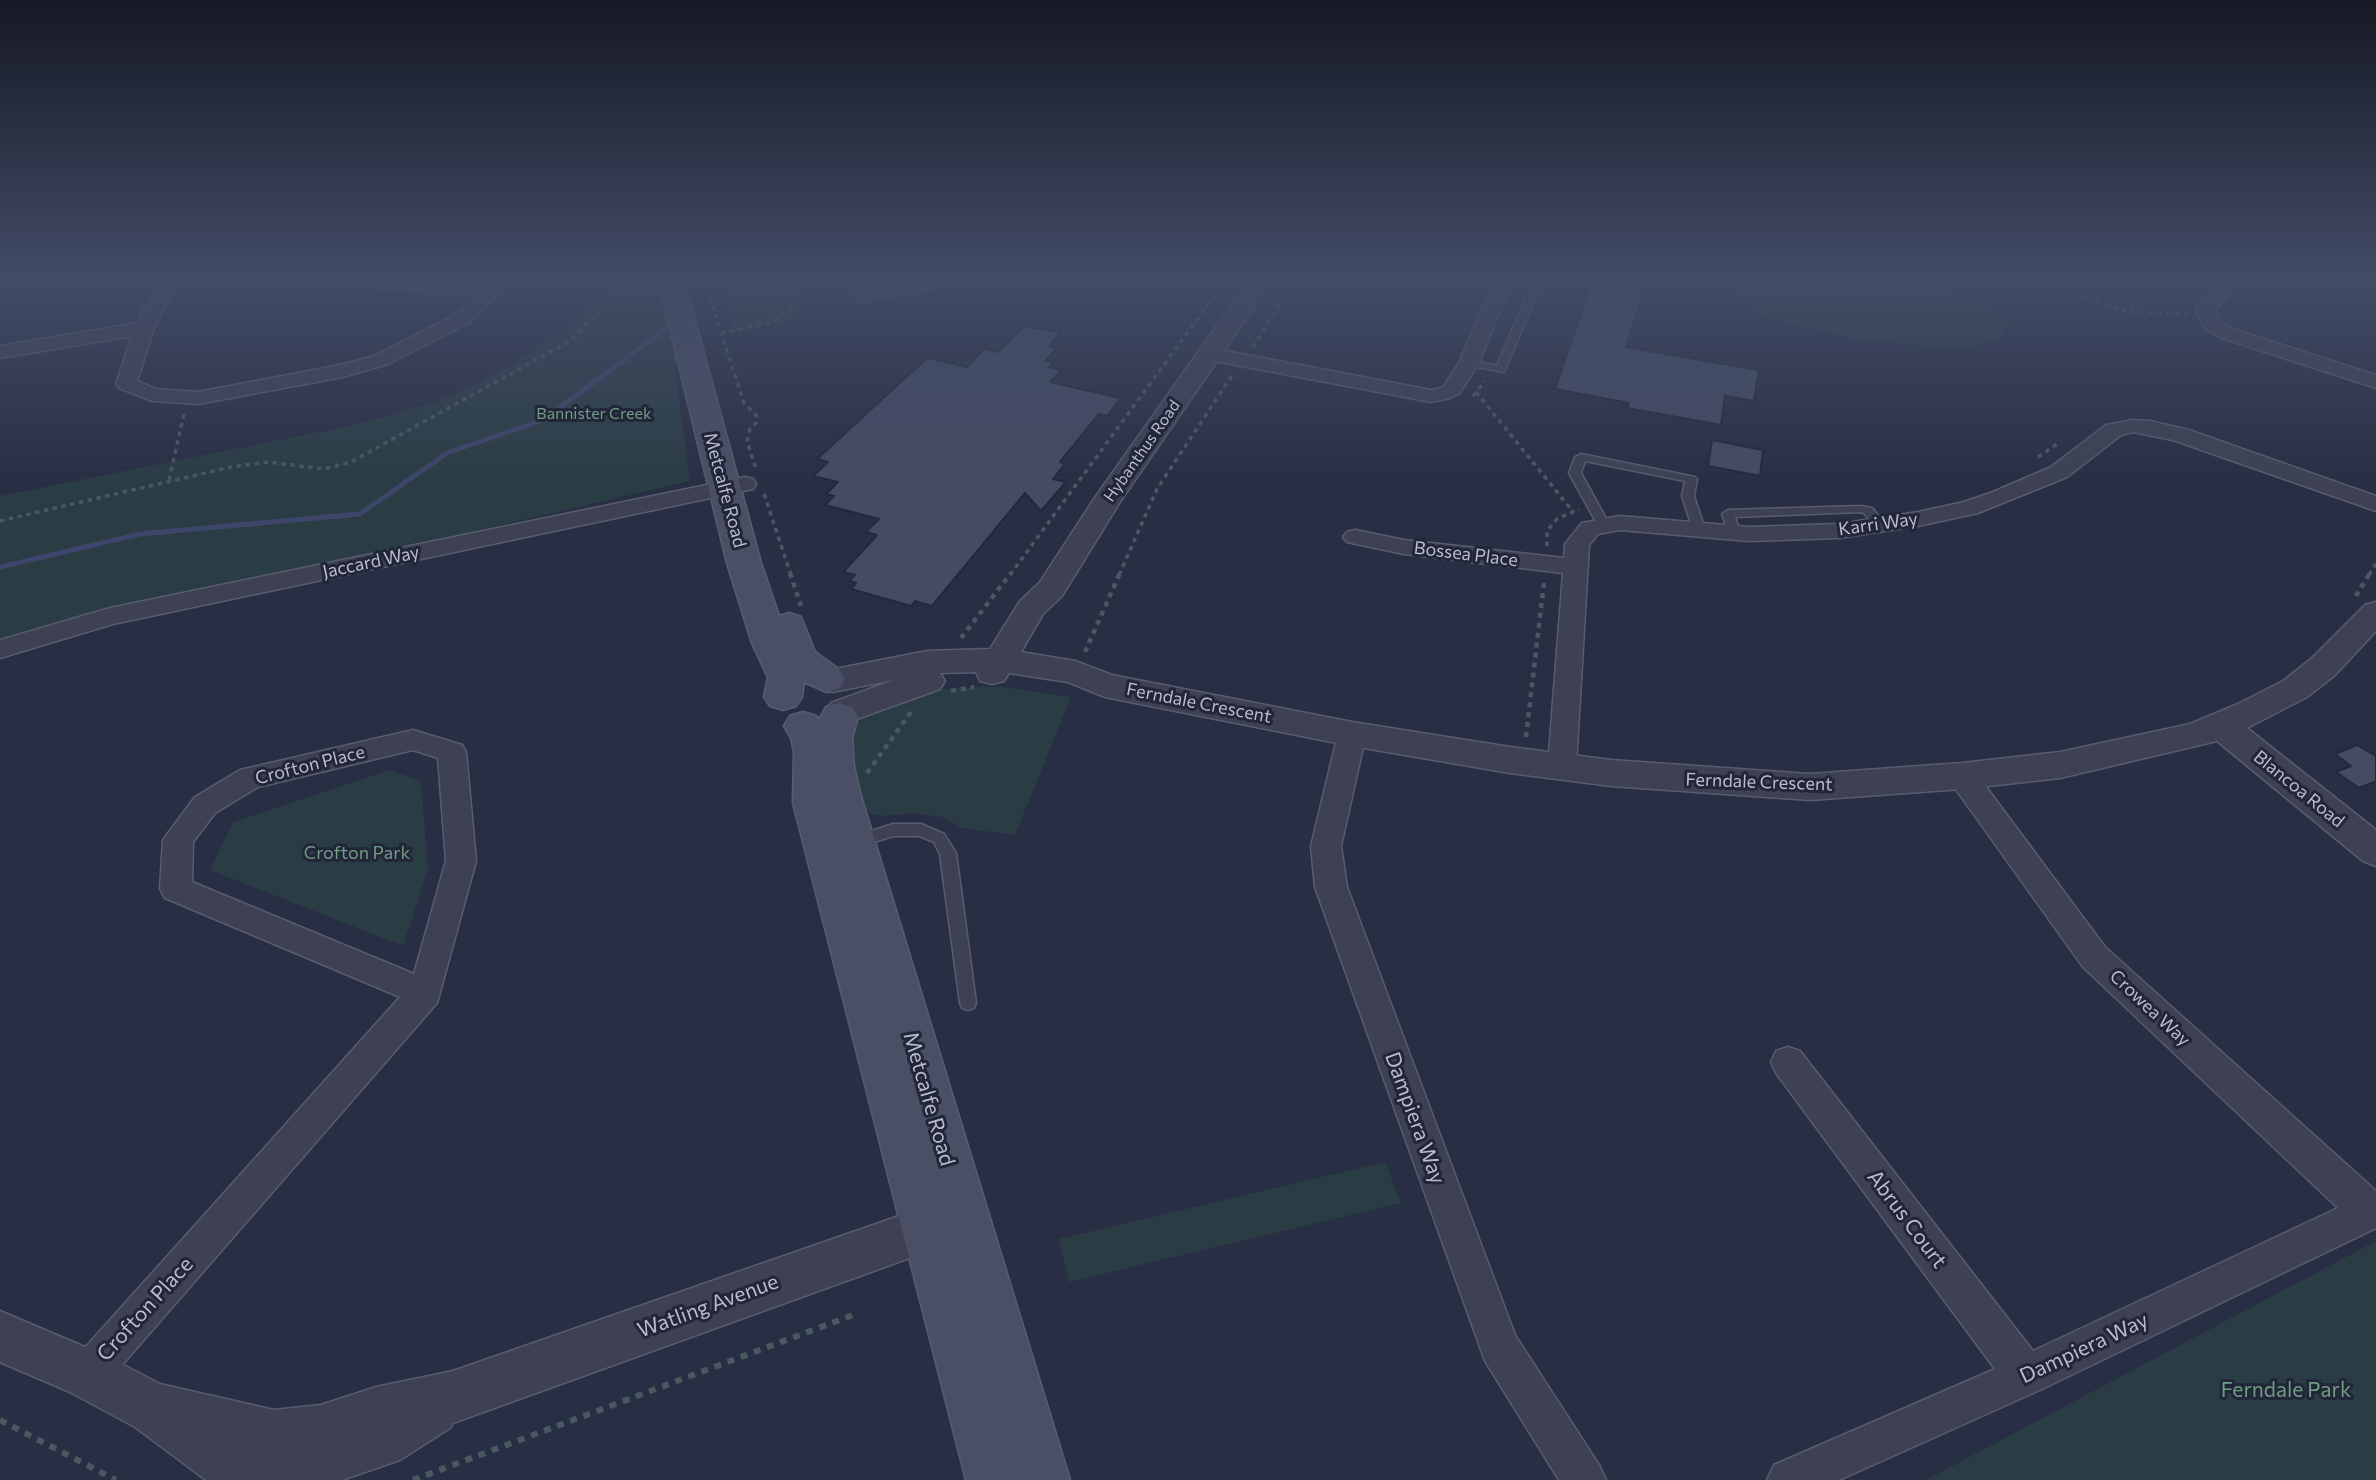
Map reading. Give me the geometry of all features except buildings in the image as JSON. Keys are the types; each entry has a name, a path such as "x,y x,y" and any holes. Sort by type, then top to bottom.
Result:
{"main road":[{"name":"Metcalfe Road","path":"692,349 748,487"},
{"name":"Metcalfe Road","path":"709,349 748,487 744,563 770,643 786,677 821,702 813,752 813,803 840,847 946,1222 1040,1480"},
{"name":"Metcalfe Road","path":"946,1222 996,1480"}],"street":[{"path":"0,352 18,349"},
{"path":"137,349 126,384 152,395 198,398 343,371 381,360 403,349"},
{"name":"Hybanthus Road","path":"1002,671 1046,610 1051,589 1106,502 1213,349"},
{"path":"1210,354 1431,396 1452,390 1475,349"},
{"path":"2275,349 2376,382"},
{"name":"Karri Way","path":"1597,527 1620,523 1734,533 1839,531 1880,525 1970,508 2001,497 2059,472 2114,430 2133,426 2173,433 2376,504"},
{"name":"Jaccard Way","path":"0,649 110,616 748,487"},
{"path":"1562,766 1577,544 1597,527"},
{"name":"Bossea Place","path":"1355,537 1404,547 1576,567"},
{"name":"Ferndale Crescent","path":"821,702 889,692 929,680 1002,671 1070,684 1105,685 1352,733 1562,766 1752,785 1810,787 1962,776 2104,757 2197,735 2222,726 2295,689 2323,667 2364,606"},
{"name":"Blancoa Road","path":"2222,726 2376,851"},
{"name":"Dampiera Way","path":"1352,733 1326,846 1331,887 1499,1347 1584,1480"},
{"name":"Crofton Place","path":"88,1374 425,993 461,861 452,752 413,740 250,778 205,805 178,840 176,889 425,993"},
{"name":"Crowea Way","path":"1962,776 2094,957 2373,1210"},
{"name":"Abrus Court","path":"1788,1062 2026,1376"},
{"name":"Dampiera Way","path":"1789,1480 2026,1376 2373,1210"},
{"name":"Watling Avenue","path":"0,1336 88,1374 153,1409 225,1461 264,1471 305,1458 381,1441 453,1397 946,1222"}],"lane":[{"path":"1469,363 1500,370 1509,349"},
{"path":"1597,527 1575,473 1581,457 1691,479 1688,496 1699,530"},
{"path":"840,847 893,830 921,830 939,838 948,853 968,1003"}],"path":[{"path":"0,521 169,480 268,462 324,469 351,462 556,349"},
{"path":"727,349 744,402 757,415 756,424 747,441 748,487 802,610"},
{"path":"956,644 1044,531 1176,349"},
{"path":"1082,659 1157,489 1252,349"},
{"path":"1477,394 1572,512 1597,527"},
{"path":"169,480 185,412 198,398"},
{"path":"2033,461 2061,441"},
{"path":"1525,742 1546,564"},
{"path":"2364,606 2376,564"},
{"path":"944,693 1002,671"},
{"path":"859,782 918,704"},
{"path":"413,1480 853,1315"},
{"path":"0,1420 116,1480"}],"green space":[{"name":"Bannister Creek","path":"536,349 675,349 675,373 690,481 0,642 0,496 350,426 433,403 483,381"},
{"path":"998,686 1071,697 1015,835 962,828 942,817 913,813 884,816 871,814 863,805 850,752 854,721 917,690"},
{"name":"Crofton Park","path":"389,770 421,781 428,869 403,946 210,870 233,822"},
{"path":"1385,1162 1401,1203 1069,1282 1059,1239"},
{"name":"Ferndale Park","path":"2376,1241 2376,1480 1926,1480 2361,1249"}],"waterway":[{"name":"Bannister Creek","path":"0,567 140,534 360,514 447,453 543,420 639,349"}]}
